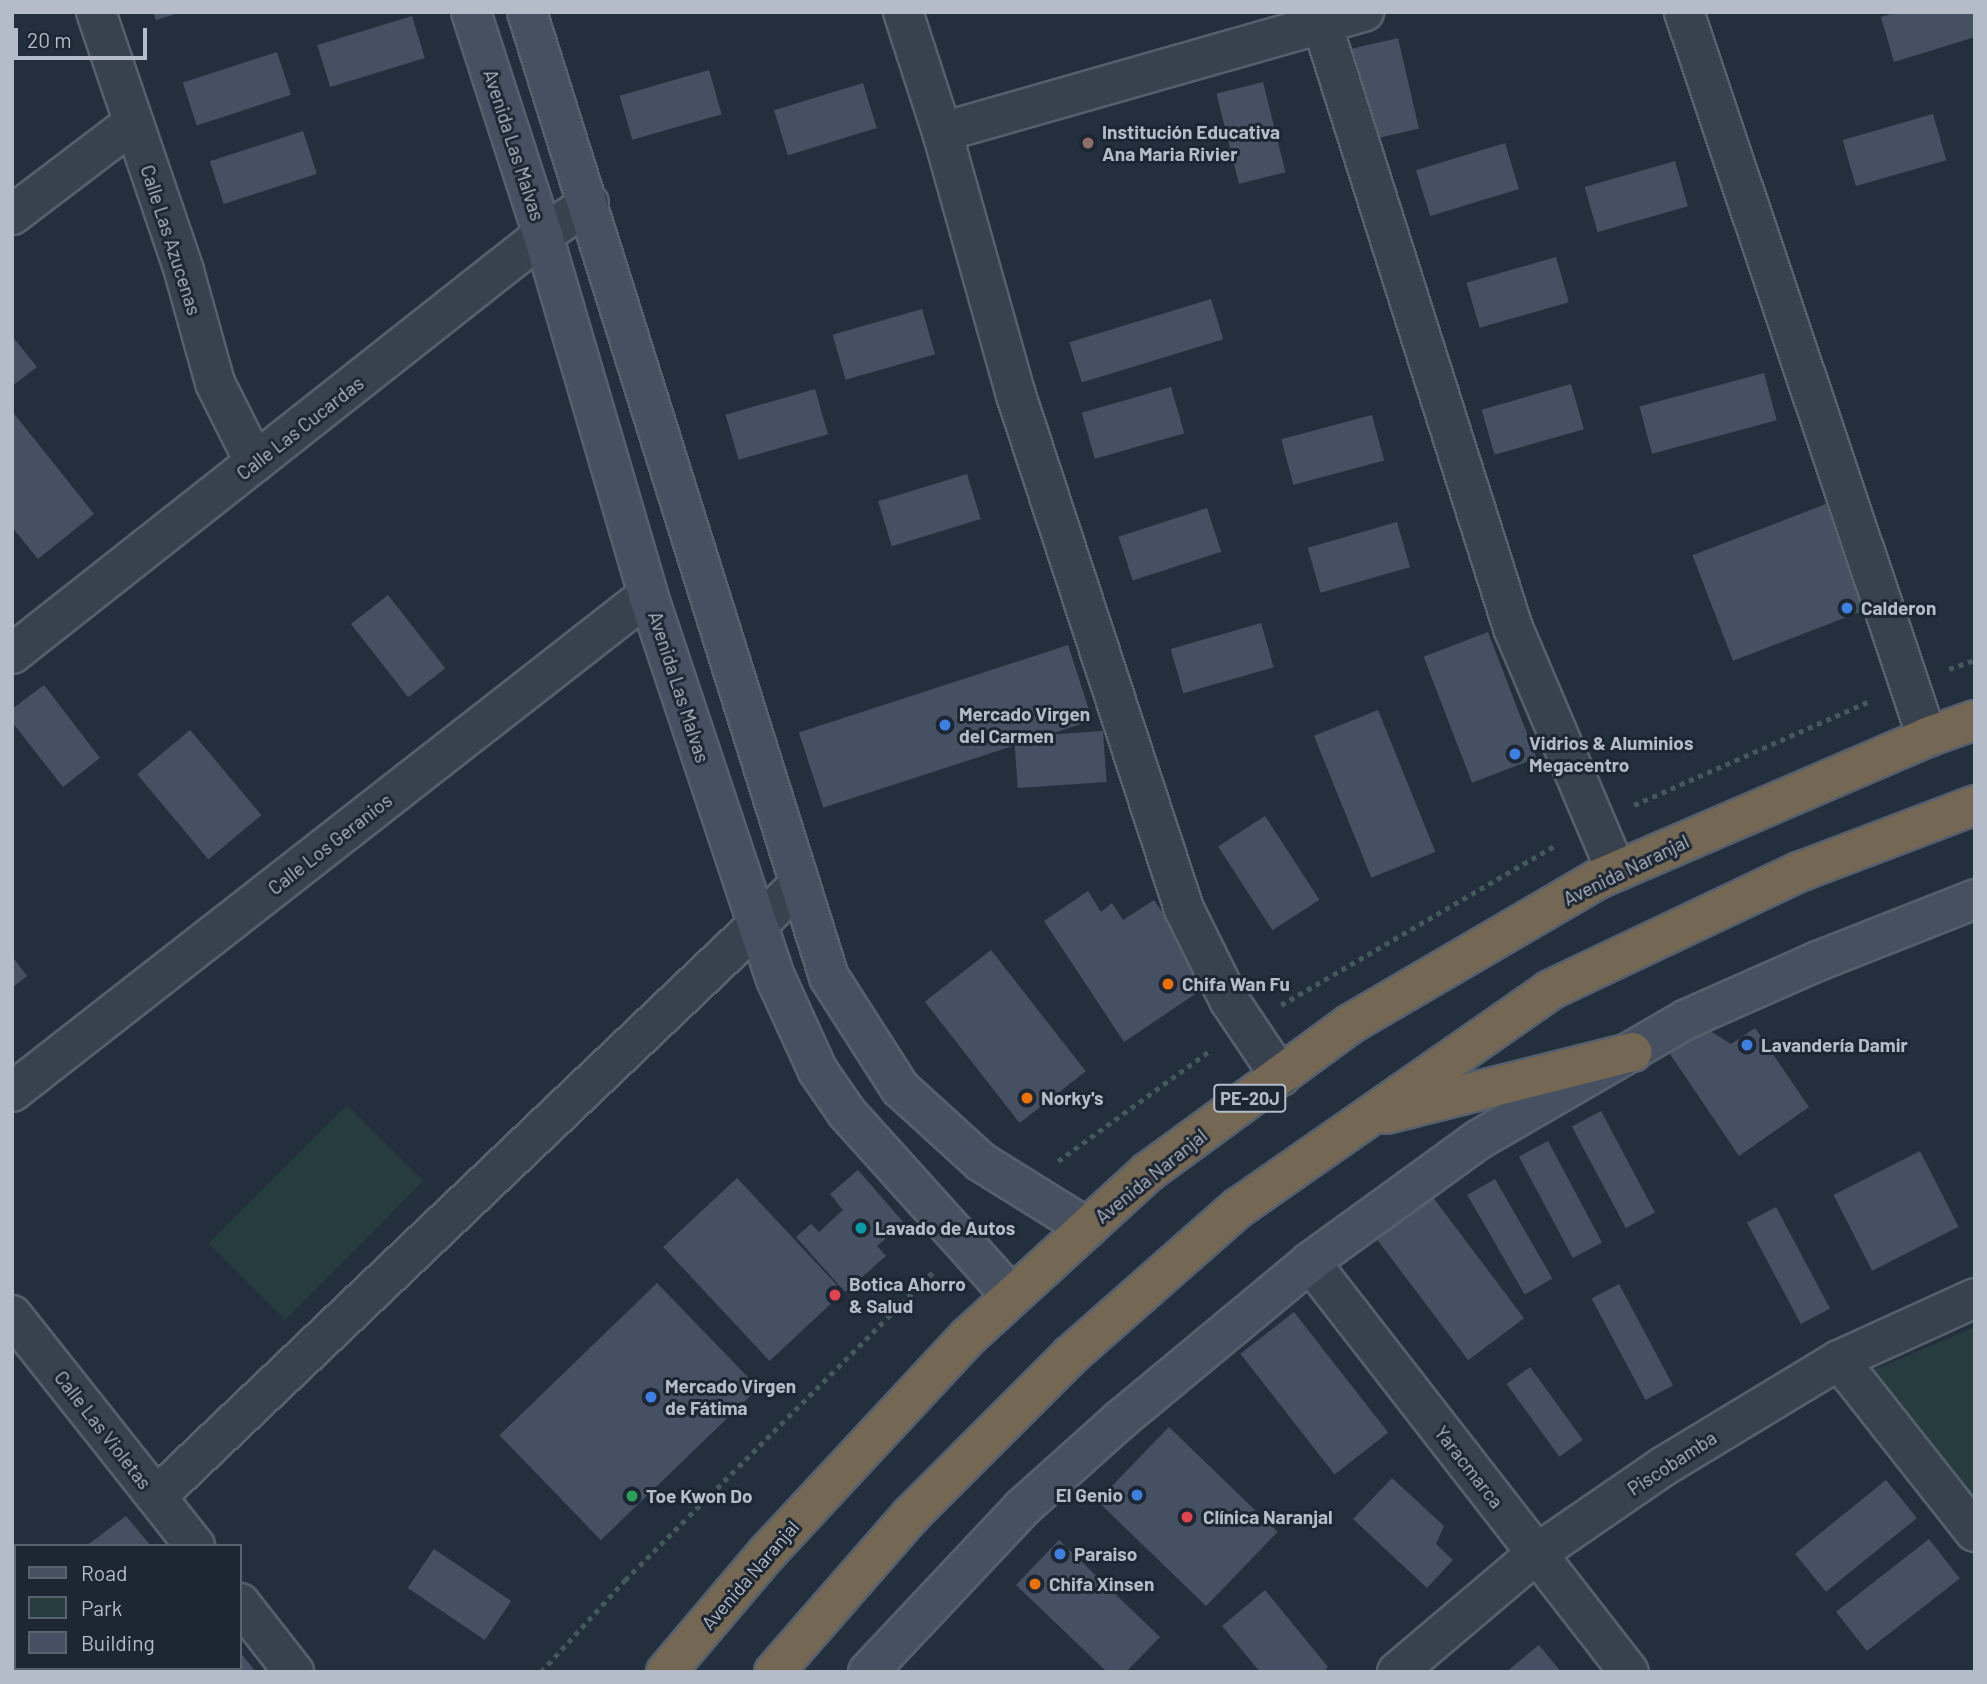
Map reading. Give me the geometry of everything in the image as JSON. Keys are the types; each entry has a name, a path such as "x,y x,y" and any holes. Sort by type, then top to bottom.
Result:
{"highway":[{"name":"Avenida Naranjal","path":"666,1672 767,1553 969,1336 1148,1172 1350,1024 1616,871 1927,737 1975,720"},
{"path":"774,1672 911,1515 1071,1355 1238,1208 1550,990 1799,872 1975,805"},
{"path":"1363,1120 1632,1052"}],"street":[{"name":"Calle Las Azucenas","path":"96,12 184,271 215,383 255,463"},
{"name":"Avenida Las Malvas","path":"471,12 543,235 648,595 776,979 818,1071 847,1113 1012,1296"},
{"path":"527,12 829,977 900,1088 981,1162 1087,1228"},
{"path":"903,12 942,132 1016,395 1184,909 1229,1000 1280,1076"},
{"path":"942,132 1364,12"},
{"path":"1684,12 1927,737"},
{"path":"1322,24 1513,628 1616,871"},
{"path":"12,215 132,124"},
{"name":"Calle Las Cucardas","path":"12,654 543,235 589,204"},
{"name":"Calle Los Geranios","path":"12,1092 648,595"},
{"path":"156,1497 800,884"},
{"path":"868,1672 1022,1508 1120,1420 1310,1262 1478,1140 1687,1019 1818,961 1975,899"},
{"name":"Yaracmarca","path":"1310,1262 1629,1672"},
{"name":"Piscobamba","path":"1397,1672 1536,1554 1664,1466 1839,1360 1975,1298"},
{"name":"Calle Las Violetas","path":"12,1315 193,1544"},
{"path":"1839,1360 1975,1532"},
{"path":"242,1606 294,1672"}],"green space":[{"path":"347,1105 423,1181 285,1320 208,1244"},
{"path":"1975,1327 1975,1502 1871,1371"}],"building":[{"path":"153,12 179,12 179,13 156,20"},
{"path":"1897,12 1975,12 1975,37 1894,62 1881,17"},
{"path":"412,16 425,58 330,87 317,45"},
{"path":"1398,38 1419,129 1373,139 1352,49"},
{"path":"277,52 291,95 197,125 183,83"},
{"path":"709,70 722,114 632,140 620,96"},
{"path":"1263,82 1285,172 1239,184 1216,94"},
{"path":"863,83 877,128 788,155 774,110"},
{"path":"1933,114 1946,160 1856,186 1843,140"},
{"path":"303,131 317,174 224,204 210,161"},
{"path":"1505,143 1519,189 1430,216 1416,170"},
{"path":"1675,161 1688,206 1598,232 1585,187"},
{"path":"1556,257 1569,302 1480,328 1467,283"},
{"path":"1211,299 1223,339 1082,382 1069,342"},
{"path":"922,309 935,354 846,380 833,335"},
{"path":"12,336 37,367 12,386"},
{"path":"1764,373 1777,420 1652,454 1639,406"},
{"path":"1571,384 1584,429 1495,455 1482,410"},
{"path":"1171,387 1184,433 1095,459 1082,413"},
{"path":"815,389 828,434 739,460 726,415"},
{"path":"12,411 94,514 38,559 12,527"},
{"path":"1372,415 1384,460 1293,485 1281,439"},
{"path":"967,474 981,519 892,546 878,501"},
{"path":"1826,504 1866,609 1733,661 1692,555"},
{"path":"1207,508 1221,552 1133,580 1119,537"},
{"path":"1397,522 1410,567 1321,593 1308,548"},
{"path":"388,595 445,668 408,697 351,624"},
{"path":"1261,623 1274,667 1183,693 1171,649"},
{"path":"1488,632 1536,758 1472,783 1424,657"},
{"name":"Mercado Virgen del Carmen","path":"1068,645 1092,720 823,808 799,732"},
{"path":"44,685 100,758 63,787 12,722 12,709"},
{"path":"1378,710 1435,852 1371,878 1314,736"},
{"path":"190,730 261,815 208,859 137,774"},
{"path":"1103,731 1107,782 1018,788 1014,737"},
{"path":"1265,816 1319,900 1272,930 1218,846"},
{"path":"1088,891 1101,912 1112,903 1123,920 1154,900 1210,984 1124,1042 1044,921"},
{"path":"991,950 1086,1071 1020,1123 925,1002"},
{"path":"12,956 27,976 12,988"},
{"path":"1755,1028 1809,1107 1739,1156 1670,1054 1707,1029 1731,1044"},
{"path":"1601,1111 1655,1213 1626,1228 1572,1126"},
{"path":"1548,1141 1602,1243 1573,1258 1519,1156"},
{"path":"1920,1151 1959,1227 1872,1271 1834,1195"},
{"name":"Lavado de Autos","path":"858,1170 904,1223 877,1246 886,1256 845,1292 796,1237 811,1224 819,1232 843,1210 830,1194"},
{"path":"737,1178 843,1292 770,1361 663,1247"},
{"path":"1495,1179 1552,1279 1525,1295 1467,1195"},
{"path":"1432,1196 1524,1318 1468,1360 1376,1238"},
{"path":"1776,1207 1830,1309 1801,1324 1747,1222"},
{"name":"Mercado Virgen de Fátima","path":"657,1283 758,1388 601,1540 499,1435"},
{"path":"1619,1284 1673,1386 1646,1400 1592,1299"},
{"path":"1294,1312 1388,1433 1335,1474 1240,1354"},
{"path":"1530,1367 1583,1440 1559,1457 1507,1384"},
{"name":"Clínica Naranjal","path":"1169,1427 1278,1532 1206,1606 1097,1501"},
{"path":"1392,1478 1444,1526 1436,1544 1453,1560 1427,1588 1353,1519"},
{"path":"1886,1480 1917,1518 1826,1592 1795,1554"},
{"path":"126,1516 149,1544 89,1544"},
{"path":"1929,1539 1960,1578 1867,1651 1836,1612"},
{"path":"1059,1540 1160,1637 1126,1672 1107,1672 1016,1585"},
{"path":"434,1549 511,1601 485,1640 408,1588"},
{"path":"1265,1590 1328,1667 1323,1672 1260,1672 1222,1626"},
{"path":"14,1600 14,1670 242,1670 242,1654 256,1672 12,1672"},
{"path":"1539,1645 1561,1672 1506,1672"}],"place":[{"name":"Institución Educativa Ana Maria Rivier","path":"1088,143"},
{"name":"Calderon","path":"1847,608"},
{"name":"Mercado Virgen del Carmen","path":"945,725"},
{"name":"Vidrios & Aluminios Megacentro","path":"1515,754"},
{"name":"Chifa Wan Fu","path":"1168,984"},
{"name":"Lavandería Damir","path":"1747,1045"},
{"name":"Norky's","path":"1027,1098"},
{"name":"Lavado de Autos","path":"861,1228"},
{"name":"Botica Ahorro & Salud","path":"835,1295"},
{"name":"Mercado Virgen de Fátima","path":"651,1397"},
{"name":"El Genio","path":"1137,1495"},
{"name":"Toe Kwon Do","path":"632,1496"},
{"name":"Clínica Naranjal","path":"1187,1517"},
{"name":"Paraiso","path":"1060,1554"},
{"name":"Chifa Xinsen","path":"1035,1584"}]}
